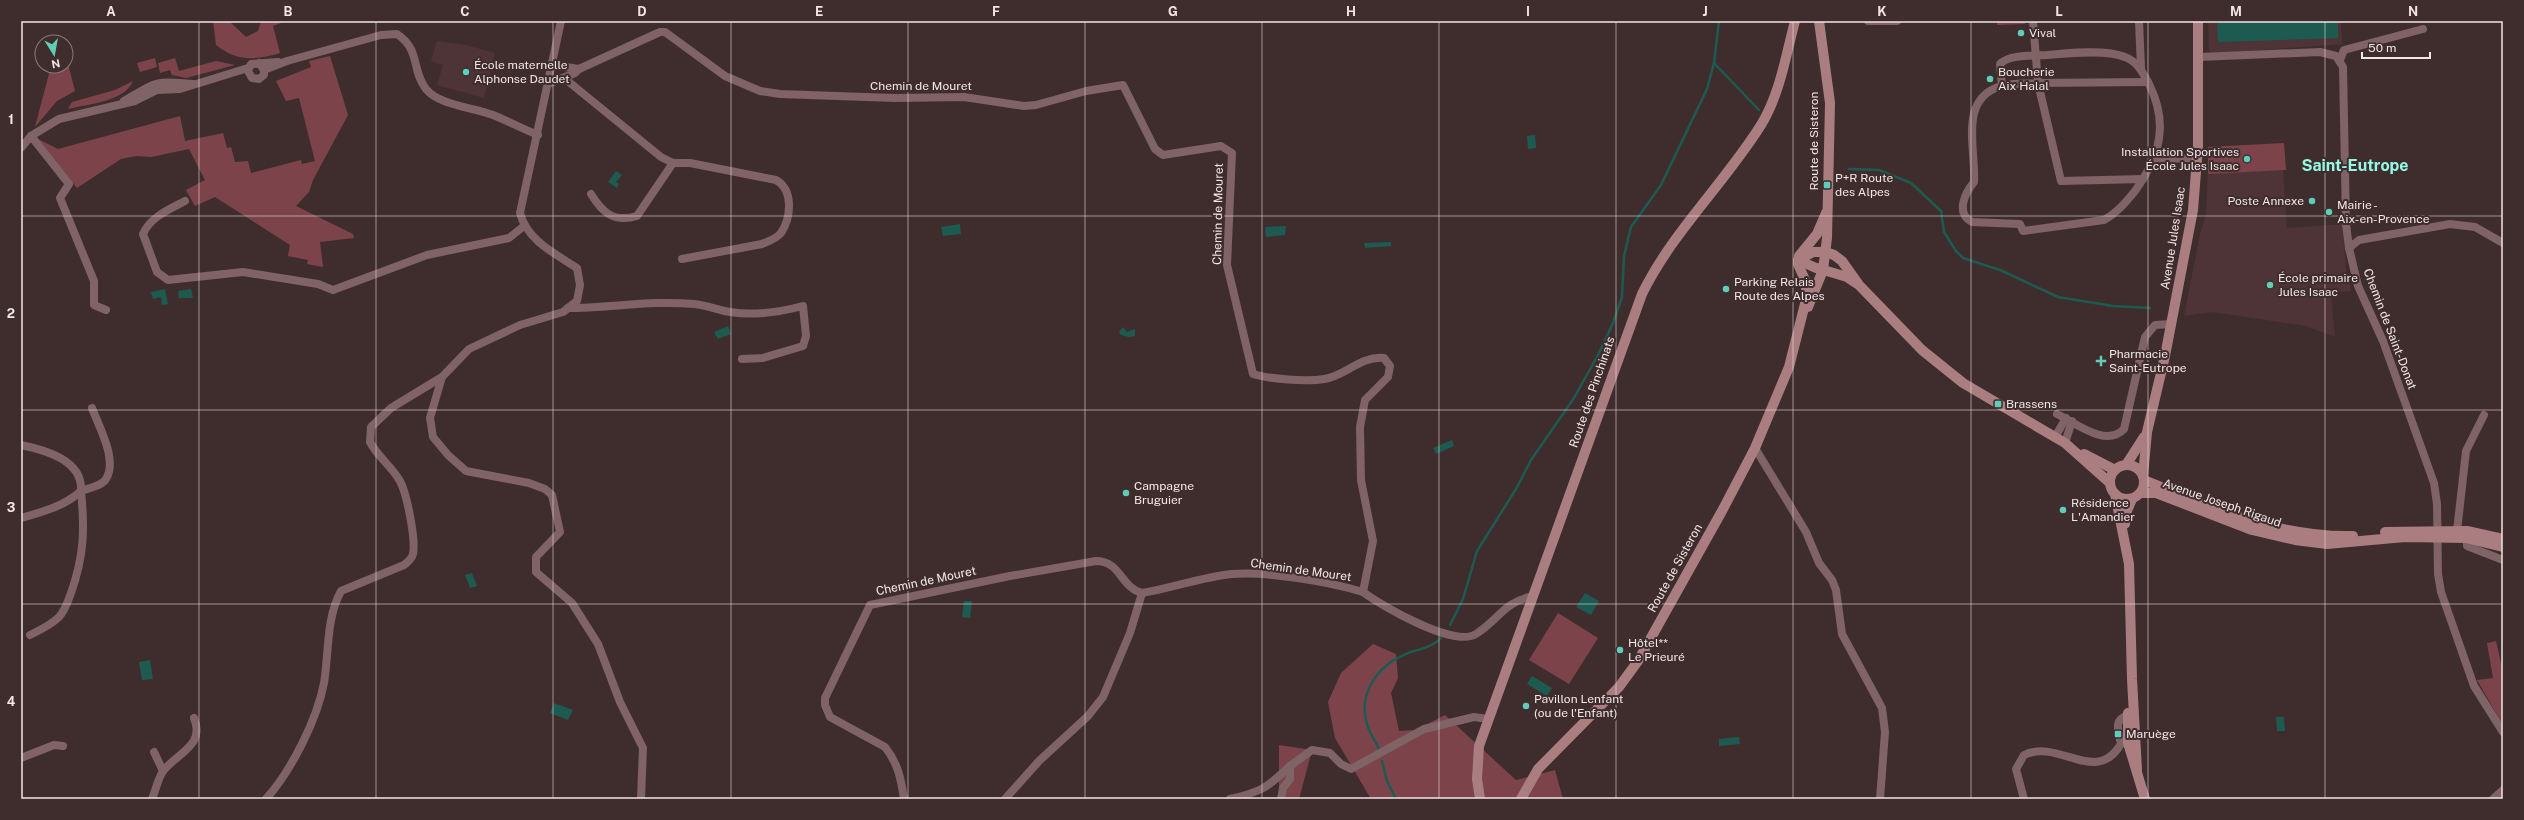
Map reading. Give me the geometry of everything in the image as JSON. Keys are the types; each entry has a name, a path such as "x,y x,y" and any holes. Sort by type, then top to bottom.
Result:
{"street":[{"path":"266,799 283,777 311,720 323,685 332,616 341,591 404,565 410,560 413,554 413,538 403,490 400,481 372,446 370,434 371,427 391,408 442,377 460,356 479,343 520,325 563,312 577,301 580,285 577,268 536,240 524,226 521,203 538,135 560,21"},
{"name":"Route des Pinchinats","path":"1480,799 1477,761 1479,746 1642,294 1670,245 1738,158 1761,124 1771,105 1795,21"},
{"name":"Route de Sisteron","path":"1521,799 1538,769 1618,686 1638,661 1755,448 1788,367 1803,319 1818,286 1820,269 1830,253 1827,238 1826,213 1830,103 1819,21"},
{"path":"1868,21 1897,21"},
{"path":"2033,21 2038,83 2061,181 2143,180"},
{"path":"2139,21 2141,68 2148,82 2158,112 2160,135 2155,158 2143,180 2127,201 2104,220 2023,231 2020,224 1972,222 1967,220 1963,206 1966,191 1974,182 1971,127 1974,110 1979,99 1986,92 2002,86 2038,83 2148,82"},
{"name":"Avenue Jules Isaac","path":"2144,478 2147,432 2172,324 2194,210 2198,159 2198,21"},
{"path":"2199,57 2320,52 2336,56 2340,60 2344,50 2423,29"},
{"name":"Chemin de Mouret","path":"579,69 660,32 670,34 725,76 760,90 780,94 894,98 964,97 1024,106 1036,105 1086,91 1123,86 1155,149 1163,155 1222,146 1232,153 1227,265 1253,374 1267,378 1324,379 1372,357 1384,358 1390,366 1388,377 1366,400 1360,427 1361,480 1373,541 1363,592"},
{"path":"248,72 251,64 262,66 287,61 381,35 397,34 410,44 422,83 430,93 449,102 494,115 538,135"},
{"path":"2002,86 2000,64 2003,61 2035,55 2100,54 2125,57 2141,68"},
{"name":"Chemin de Saint-Donat","path":"2340,60 2344,67 2348,234 2358,286 2383,341 2434,483 2437,504 2438,574 2444,600 2474,686 2503,732"},
{"path":"552,65 570,69 579,69"},
{"path":"248,72 254,79 260,79 264,75 262,66"},
{"path":"548,84 564,78 579,69"},
{"path":"21,148 31,136 59,119 118,104 154,83 164,81 196,84 228,75 248,72"},
{"path":"564,78 661,157 673,162 690,163 776,180 784,184 788,190 789,200 785,225 774,239 762,244 682,259"},
{"path":"31,136 69,184 60,198 94,281 94,305 106,310"},
{"path":"2155,158 2198,159"},
{"path":"591,194 601,211 608,215 625,218 637,216 673,162"},
{"path":"185,201 159,215 146,228 143,234 158,272 168,280 243,272 318,284 333,290 427,255 509,238 524,226"},
{"name":"Route de Sisteron","path":"1803,319 1807,288 1804,252 1817,234 1826,213"},
{"path":"2350,248 2359,240 2450,224 2475,227 2503,243"},
{"path":"2348,234 2359,240"},
{"path":"1804,252 1830,253 1842,261 1859,286"},
{"path":"1804,252 1812,264 1820,269 1847,277 1859,286 1922,350 1964,383 2068,445 2115,470"},
{"path":"1818,286 1829,276 1836,274"},
{"path":"568,308 604,308 653,303 695,304 732,312 772,313 803,306 806,336 803,346 763,358 742,359"},
{"path":"2058,414 2109,438 2122,432 2124,429 2145,337 2154,325 2172,324"},
{"path":"442,377 430,418 433,437 448,455 466,471 529,483 545,489 552,495 560,532 536,557 536,572 572,604 598,644 620,702 642,748 641,799"},
{"path":"21,518 72,500 82,491 98,486 106,480 111,466 92,408"},
{"path":"2484,415 2466,451 2464,533 2467,546 2503,560"},
{"path":"2055,437 2069,420"},
{"path":"2068,445 2069,420"},
{"name":"Avenue Jules Isaac","path":"2126,465 2147,432"},
{"path":"21,445 42,450 71,465 78,474 82,491 84,536 82,558 69,600 60,616 30,635"},
{"path":"2024,799 2016,769 2024,756 2044,750 2094,763 2111,757 2129,741 2132,718 2129,564 2125,534 2115,494 2110,483 2068,445"},
{"path":"1755,448 1806,532 1819,563 1832,580 1836,590 1842,634 1882,708 1885,732 1880,799"},
{"path":"2110,483 2115,470 2126,465 2139,470 2144,478 2141,493 2132,499 2123,499 2115,494"},
{"name":"Avenue Joseph Rigaud","path":"2144,478 2228,513 2290,532 2331,536 2401,530 2437,534"},
{"name":"Avenue Joseph Rigaud","path":"2141,493 2156,493 2252,530 2295,540 2327,544 2437,534"},
{"path":"2125,534 2125,517 2132,499"},
{"path":"2464,533 2503,547"},
{"path":"2437,534 2464,533 2503,539"},
{"name":"Chemin de Mouret","path":"904,799 899,768 885,747 830,717 825,705 825,698 870,606 1010,576 1096,561 1106,561 1112,564 1131,590 1142,593 1233,574 1263,575 1341,585 1363,592 1411,620 1457,637 1466,638 1478,633 1510,604 1533,596"},
{"path":"1005,799 1039,761 1088,716 1103,697 1130,632 1142,593"},
{"path":"1230,799 1256,794 1267,788 1290,766 1312,750 1330,753 1341,764 1351,769 1424,729 1474,717 1488,719"},
{"path":"152,799 163,771 195,740 198,727 194,718"},
{"path":"2132,718 2119,719 2117,725 2129,741 2145,799"},
{"path":"21,758 54,745 63,746"},
{"path":"154,752 163,771"},
{"path":"1281,799 1283,788 1290,779 1290,766"},
{"path":"2493,799 2503,790"}],"shaded area":[{"path":"213,21 229,21 246,37 258,31 261,21 286,21 273,26 280,53 263,57 247,58 239,57 224,51 216,45"},
{"path":"1997,21 2025,21 2025,24 1997,25"},
{"path":"2208,21 2349,21 2341,23 2342,44 2221,53 2211,52 2209,49"},
{"path":"2217,21 2338,21 2338,38 2218,42"},
{"name":"École maternelle Alphonse Daudet","path":"437,41 466,45 495,53 484,98 437,85 443,65 431,61"},
{"path":"330,56 348,115 313,180 309,192 296,206 353,234 354,238 320,242 323,267 307,264 308,260 288,256 290,245 215,197 195,206 186,190 205,180 189,149 151,157 136,156 121,159 77,188 38,139 58,149 180,116 185,141 223,133 227,148 231,147 235,162 248,161 251,173 301,160 302,164 315,161 299,98 286,101 276,81 311,67 309,61"},
{"path":"155,58 157,67 140,72 137,63"},
{"path":"175,58 179,71 216,61 235,65 186,78 172,75 170,70 160,73 158,63"},
{"path":"49,74 71,74 75,91 57,101 35,127"},
{"path":"133,81 122,94 114,98 68,109 72,102 115,90"},
{"path":"1535,135 1536,148 1528,149 1527,136"},
{"name":"Installation Sportives École Jules Isaac","path":"2284,143 2286,170 2208,174 2208,147"},
{"name":"École primaire Jules Isaac","path":"2283,170 2287,228 2342,224 2347,279 2349,279 2351,291 2331,293 2335,337 2306,326 2212,312 2184,316 2200,234 2206,214 2208,174"},
{"path":"616,171 622,175 616,182 619,184 617,188 608,182"},
{"path":"960,224 961,234 943,236 941,227"},
{"path":"1286,226 1285,235 1266,237 1265,227"},
{"path":"1391,242 1391,246 1365,248 1364,243"},
{"path":"165,289 168,304 162,305 161,297 153,299 151,292"},
{"path":"191,289 193,298 179,298 178,291"},
{"path":"728,326 731,334 718,339 714,332"},
{"path":"1123,327 1127,332 1135,329 1135,336 1129,337 1121,335 1119,332"},
{"path":"1452,440 1454,446 1436,454 1433,448"},
{"path":"472,573 477,586 470,588 465,575"},
{"path":"1585,593 1599,601 1591,615 1576,607"},
{"path":"964,601 972,601 970,618 962,617"},
{"path":"1558,613 1598,638 1569,684 1529,660"},
{"path":"2496,641 2503,672 2503,725 2477,680 2493,678 2487,643"},
{"path":"1373,644 1396,654 1398,678 1391,693 1399,731 1416,730 1445,715 1516,780 1555,770 1563,799 1371,799 1335,738 1328,702 1341,673"},
{"path":"150,660 153,679 142,680 139,662"},
{"path":"1532,676 1552,688 1547,696 1527,684"},
{"path":"554,703 573,710 568,720 550,713"},
{"path":"2276,717 2284,717 2285,731 2277,731"},
{"path":"1739,737 1740,744 1719,746 1719,739"},
{"path":"1279,745 1312,750 1299,799 1279,799"}],"waterway":[{"path":"1450,625 1463,599 1477,551 1516,489 1531,460 1574,398 1598,355 1613,323 1622,297 1624,256 1631,227 1661,185 1707,89 1714,63 1719,21"},
{"path":"1714,63 1759,110"},
{"path":"1849,169 1879,170 1911,183 1941,211 1944,232 1956,251 1963,258 2000,270 2058,297 2113,306 2150,308"},
{"path":"1380,751 1370,732 1366,719 1365,706 1367,694 1372,683 1388,664 1399,657 1431,645 1441,638"},
{"path":"1382,761 1387,781 1396,799"}],"place":[{"name":"Vival","path":"2021,33"},
{"name":"École maternelle Alphonse Daudet","path":"466,72"},
{"name":"Boucherie Aix Halal","path":"1990,79"},
{"name":"Installation Sportives École Jules Isaac","path":"2247,159"},
{"name":"P+R Route des Alpes","path":"1827,185"},
{"name":"Poste Annexe","path":"2312,201"},
{"name":"Mairie - Aix-en-Provence","path":"2329,212"},
{"name":"École primaire Jules Isaac","path":"2270,285"},
{"name":"Parking Relais Route des Alpes","path":"1726,289"},
{"name":"Pharmacie Saint-Eutrope","path":"2101,361"},
{"name":"Brassens","path":"1998,404"},
{"name":"Campagne Bruguier","path":"1126,493"},
{"name":"Résidence L'Amandier","path":"2063,510"},
{"name":"Hôtel** Le Prieuré","path":"1620,650"},
{"name":"Pavillon Lenfant (ou de l'Enfant)","path":"1526,706"},
{"name":"Maruège","path":"2118,734"}],"district":[{"name":"Saint-Eutrope","path":"2355,165"}]}
